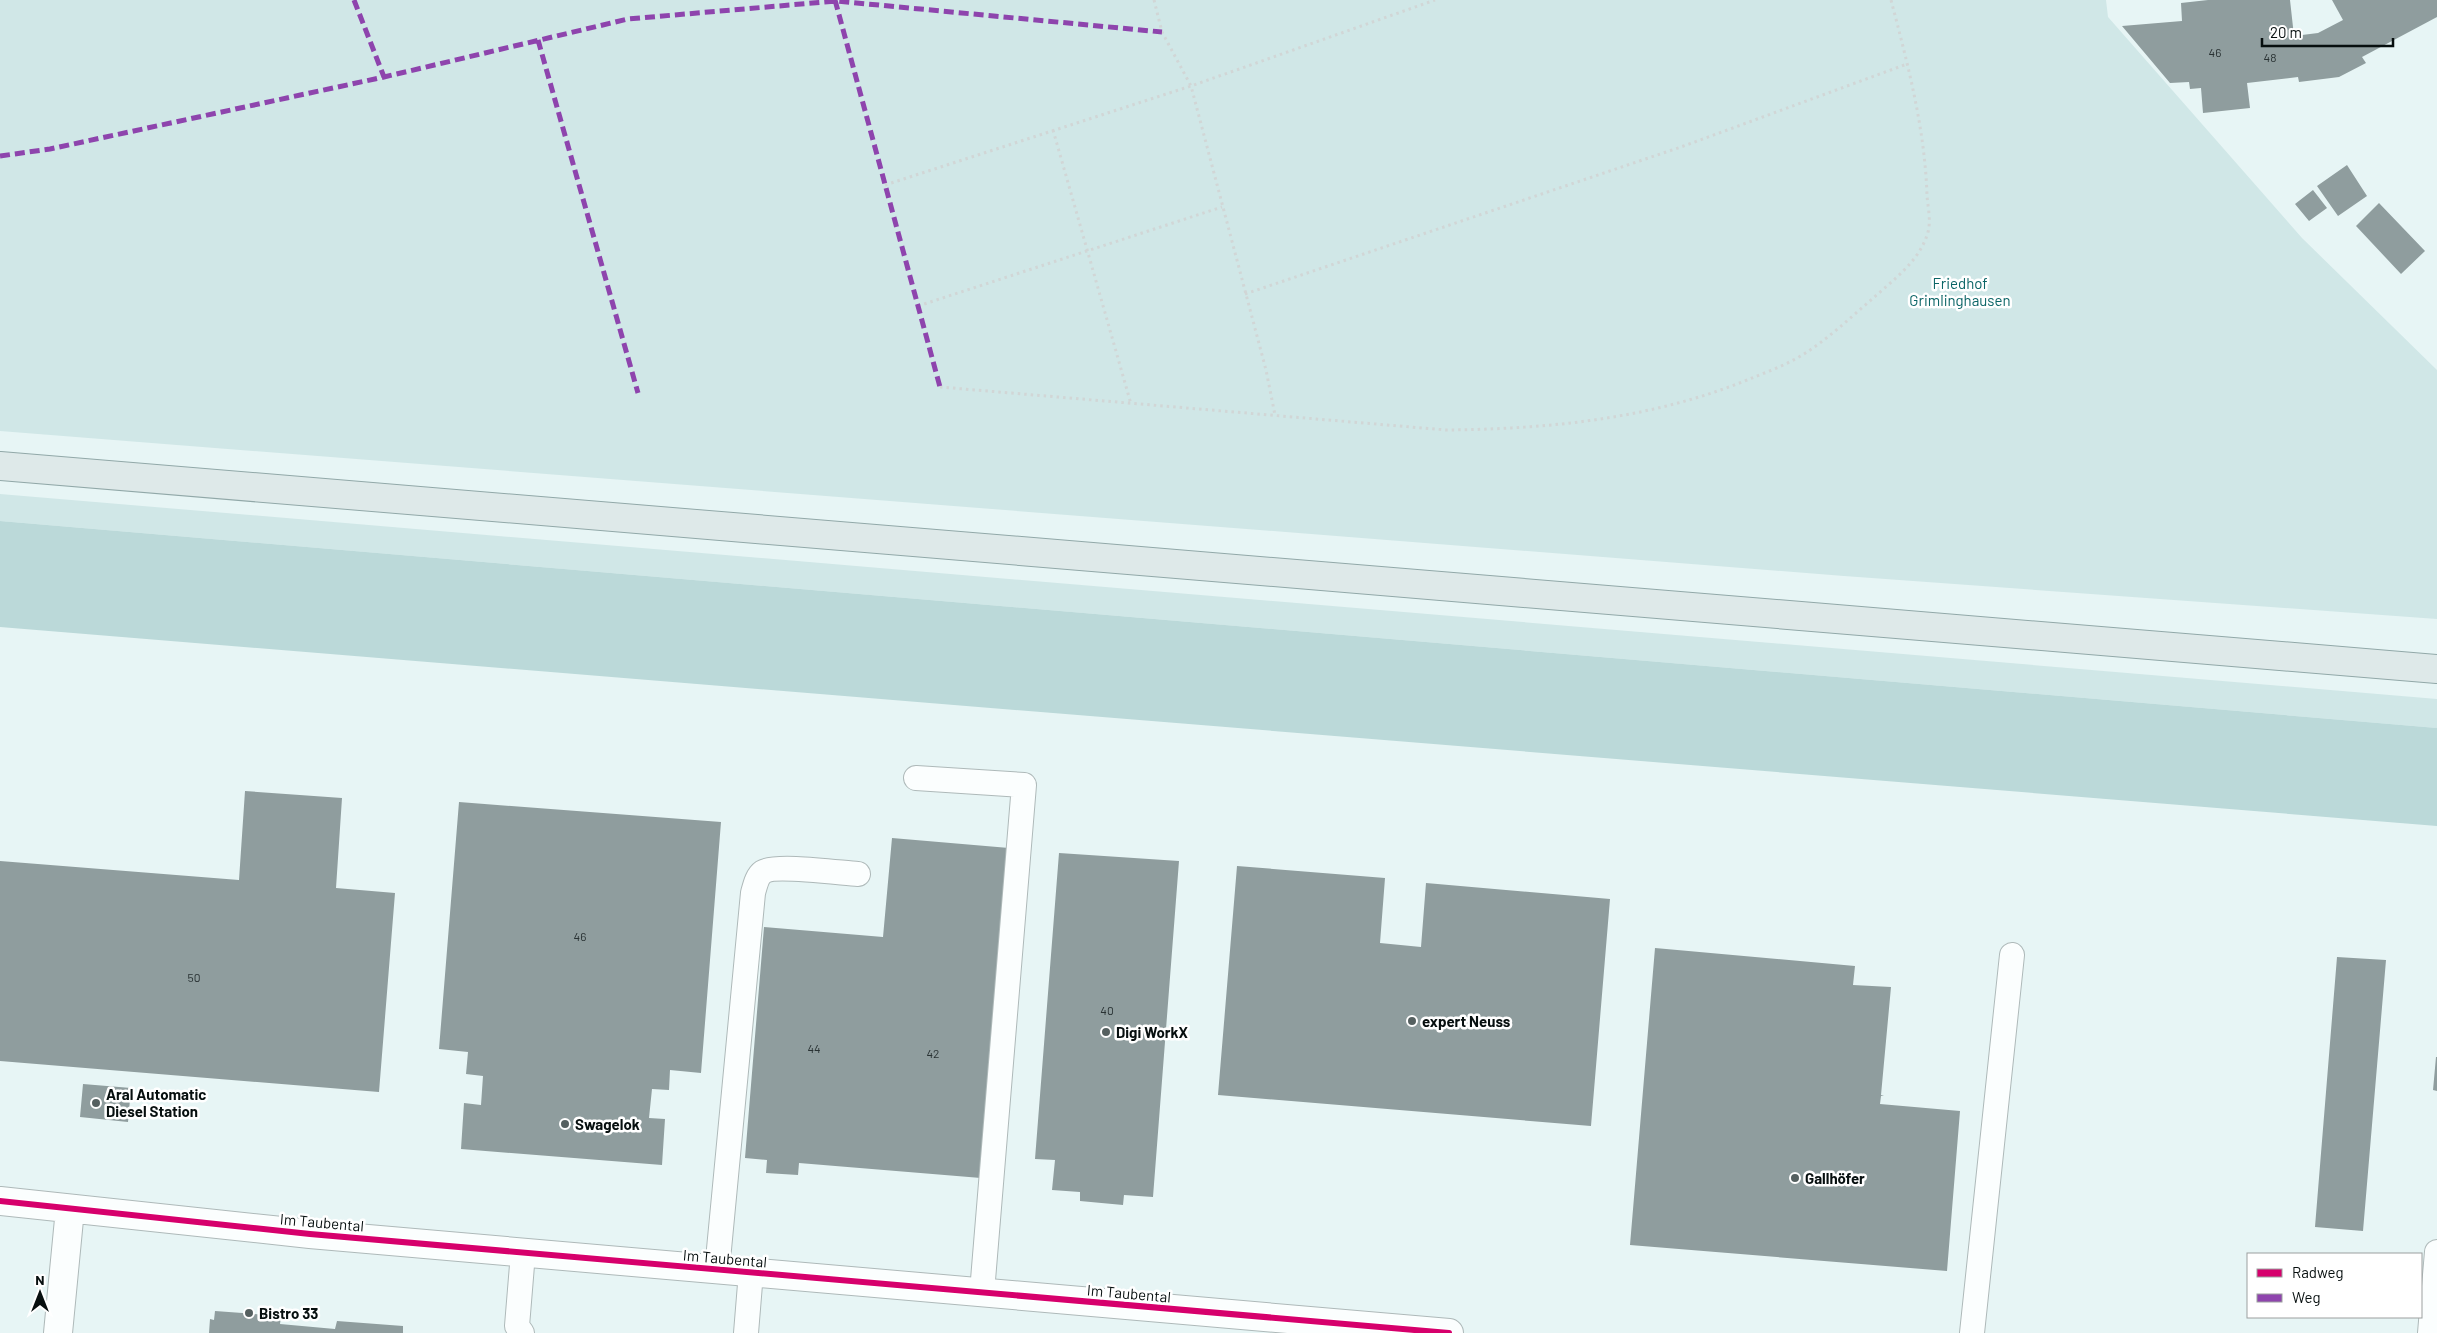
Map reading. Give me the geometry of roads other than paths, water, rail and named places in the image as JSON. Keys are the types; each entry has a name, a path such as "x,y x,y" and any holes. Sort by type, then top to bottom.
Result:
{"main road":[{"path":"0,466 2437,669"}],"street":[{"name":"Im Taubental","path":"0,1201 523,1253 1449,1333"},
{"path":"58,1333 70,1209"}],"lane":[{"path":"916,778 1024,785 982,1292"},
{"path":"717,1270 752,903 756,880 763,872 777,868 858,874"},
{"path":"1972,1333 2012,955"},
{"path":"2430,1333 2437,1252"},
{"path":"522,1333 517,1326 523,1253"},
{"path":"746,1333 752,1272"}],"place":[{"name":"expert Neuss","path":"1412,1021"},
{"name":"Digi WorkX","path":"1106,1032"},
{"name":"Aral Automatic Diesel Station","path":"96,1103"},
{"name":"Swagelok","path":"565,1124"},
{"name":"Gallhöfer","path":"1795,1178"},
{"name":"Bistro 33","path":"249,1313"}],"park label":[{"name":"Friedhof Grimlinghausen","path":"1960,292"}]}
